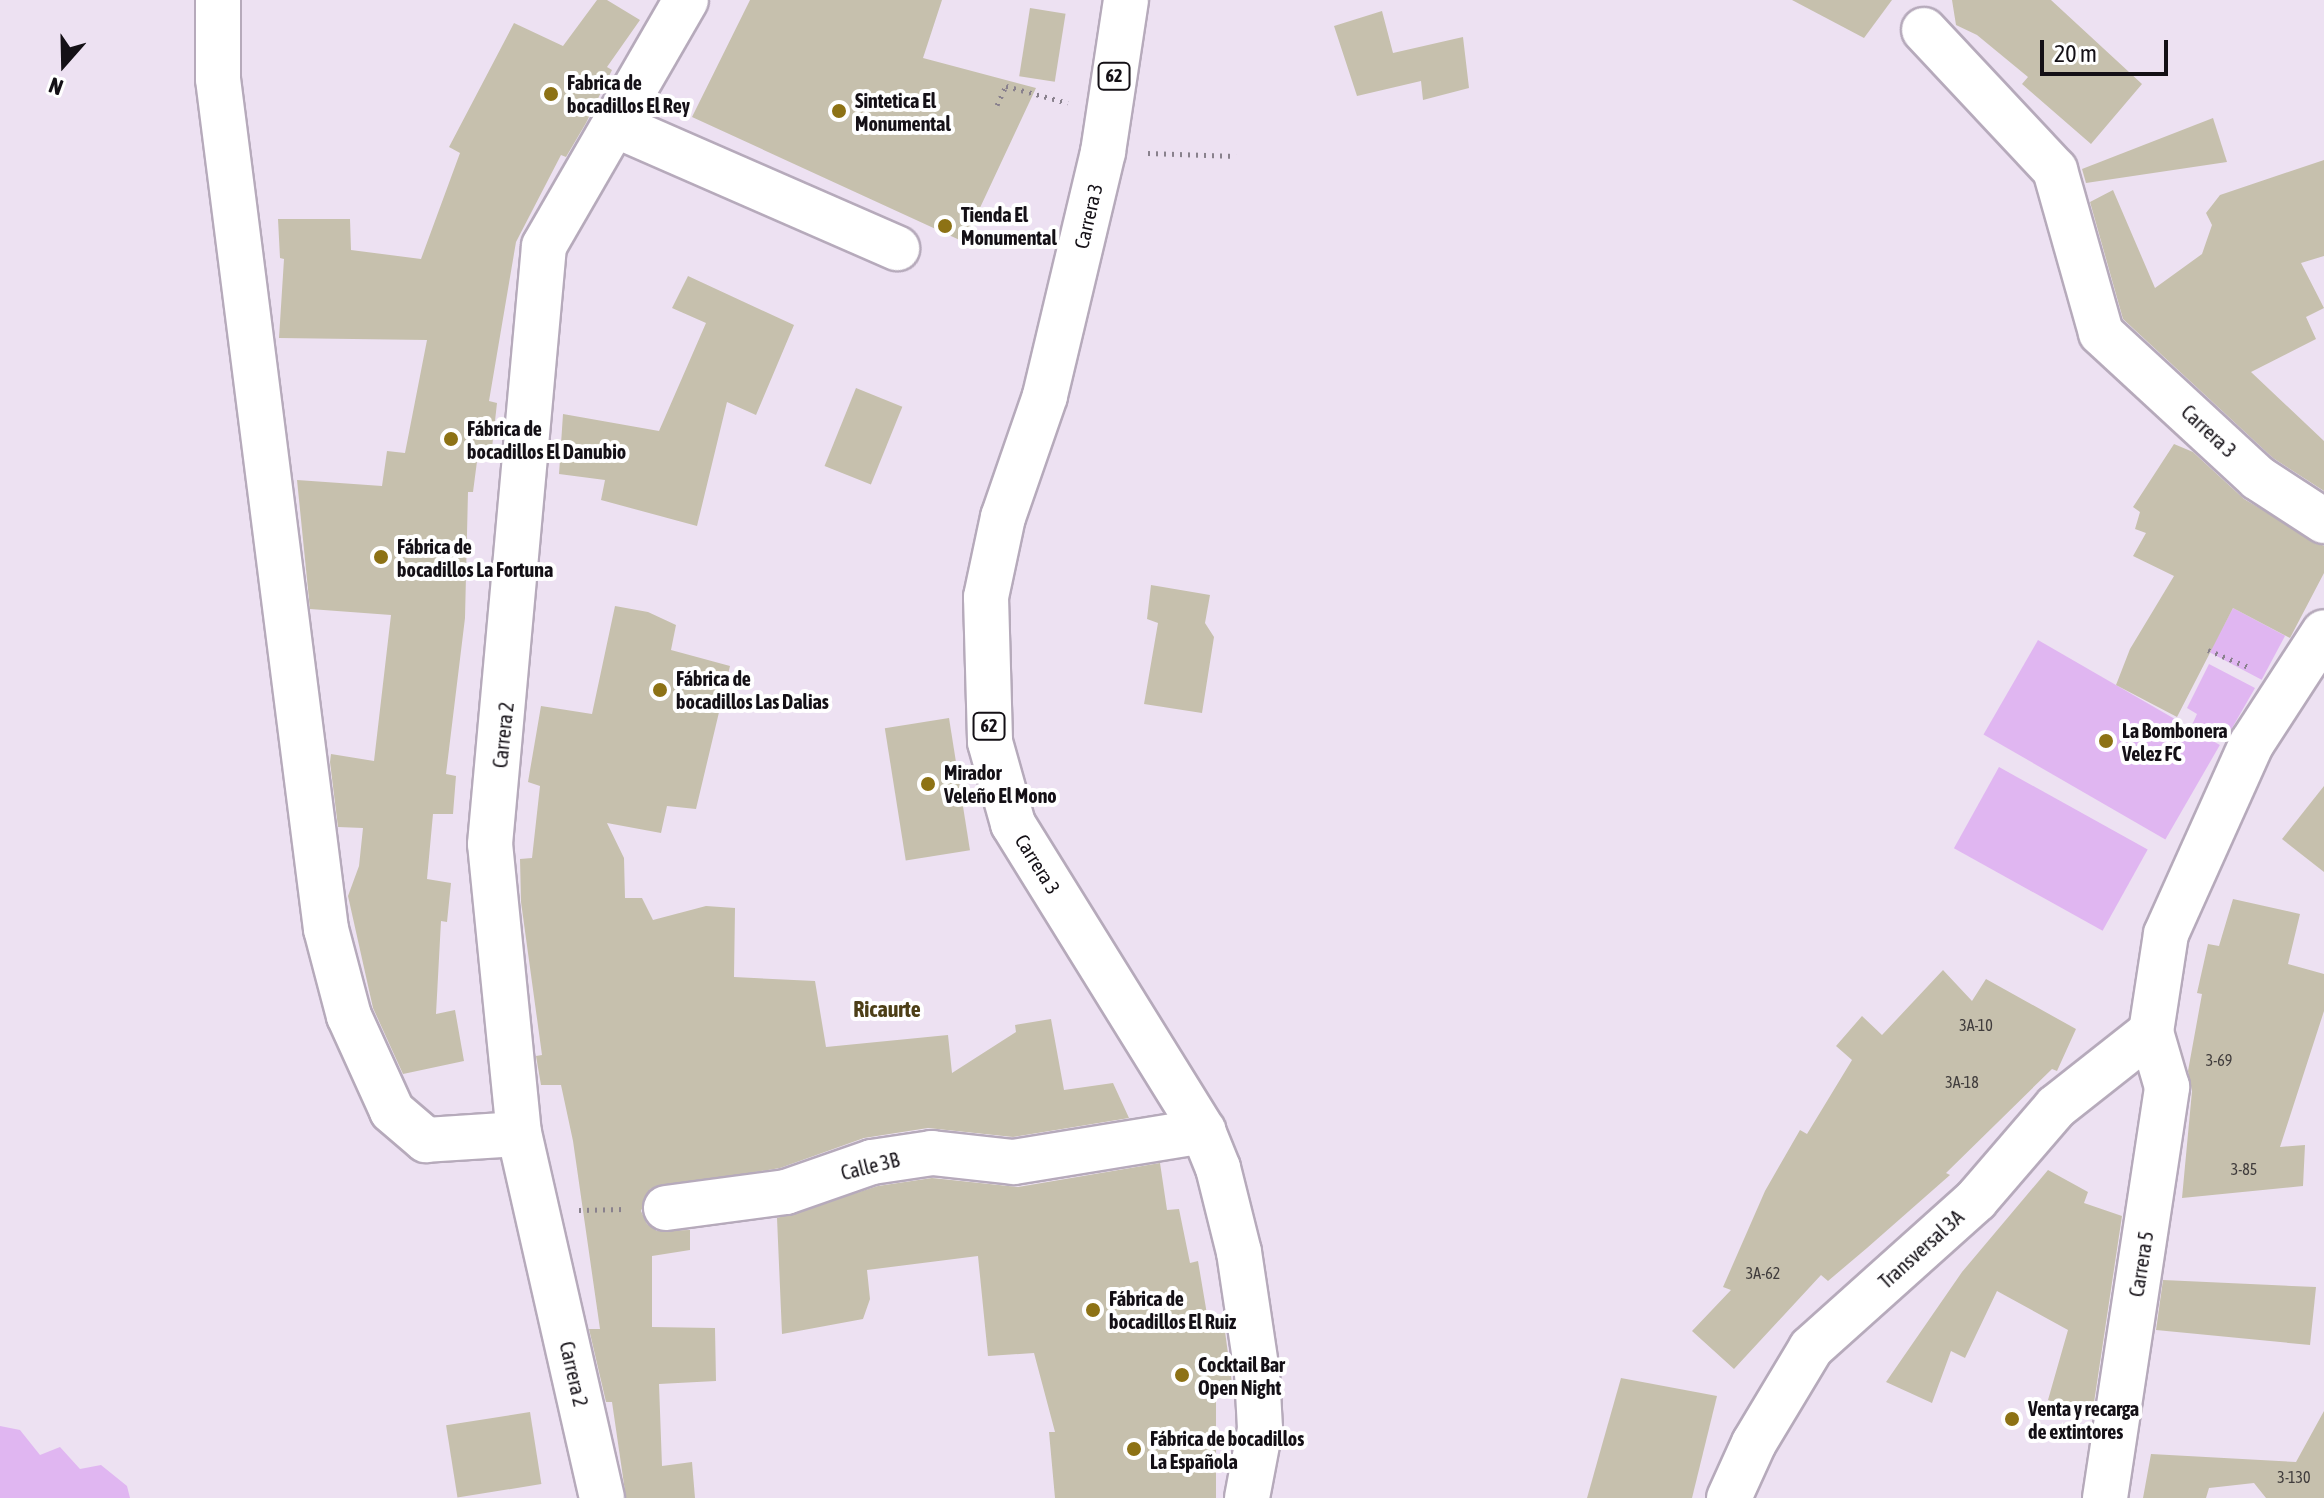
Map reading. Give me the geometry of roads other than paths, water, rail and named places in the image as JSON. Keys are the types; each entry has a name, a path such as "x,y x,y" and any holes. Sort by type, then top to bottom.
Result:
{"street":[{"path":"218,0 218,79 326,929 349,1016 392,1111 426,1140 519,1134"},
{"name":"Carrera 2","path":"602,1498 519,1134 490,844 544,246 686,0"},
{"name":"Carrera 3","path":"1126,0 1105,133 1045,396 1003,517 986,597 990,742 1013,824 1203,1131 1231,1215 1250,1309 1260,1429 1247,1498"},
{"name":"Carrera 3","path":"1924,30 2055,170 2101,333 2258,478 2324,521"},
{"path":"615,125 897,248"},
{"path":"2151,1032 2166,934 2252,743 2324,632"},
{"name":"Transversal 3A","path":"1729,1498 1754,1443 1811,1348 1976,1200 2056,1107 2151,1032"},
{"name":"Carrera 5","path":"2105,1498 2167,1087 2151,1032"},
{"name":"Calle 3B","path":"666,1208 786,1192 872,1162 932,1153 1014,1162 1203,1131"}],"place":[{"name":"Fabrica de bocadillos El Rey","path":"551,94"},
{"name":"Sintetica El Monumental","path":"839,111"},
{"name":"Tienda El Monumental","path":"945,226"},
{"name":"Fábrica de bocadillos El Danubio","path":"451,439"},
{"name":"Fábrica de bocadillos La Fortuna","path":"381,557"},
{"name":"Fábrica de bocadillos Las Dalias","path":"660,690"},
{"name":"La Bombonera Velez FC","path":"2106,741"},
{"name":"Mirador Veleño El Mono","path":"928,784"},
{"name":"Fábrica de bocadillos El Ruiz","path":"1093,1310"},
{"name":"Cocktail Bar Open Night","path":"1182,1375"},
{"name":"Venta y recarga de extintores","path":"2012,1419"},
{"name":"Fábrica de bocadillos La Española","path":"1134,1449"}],"district":[{"name":"Ricaurte","path":"887,1010"}]}
